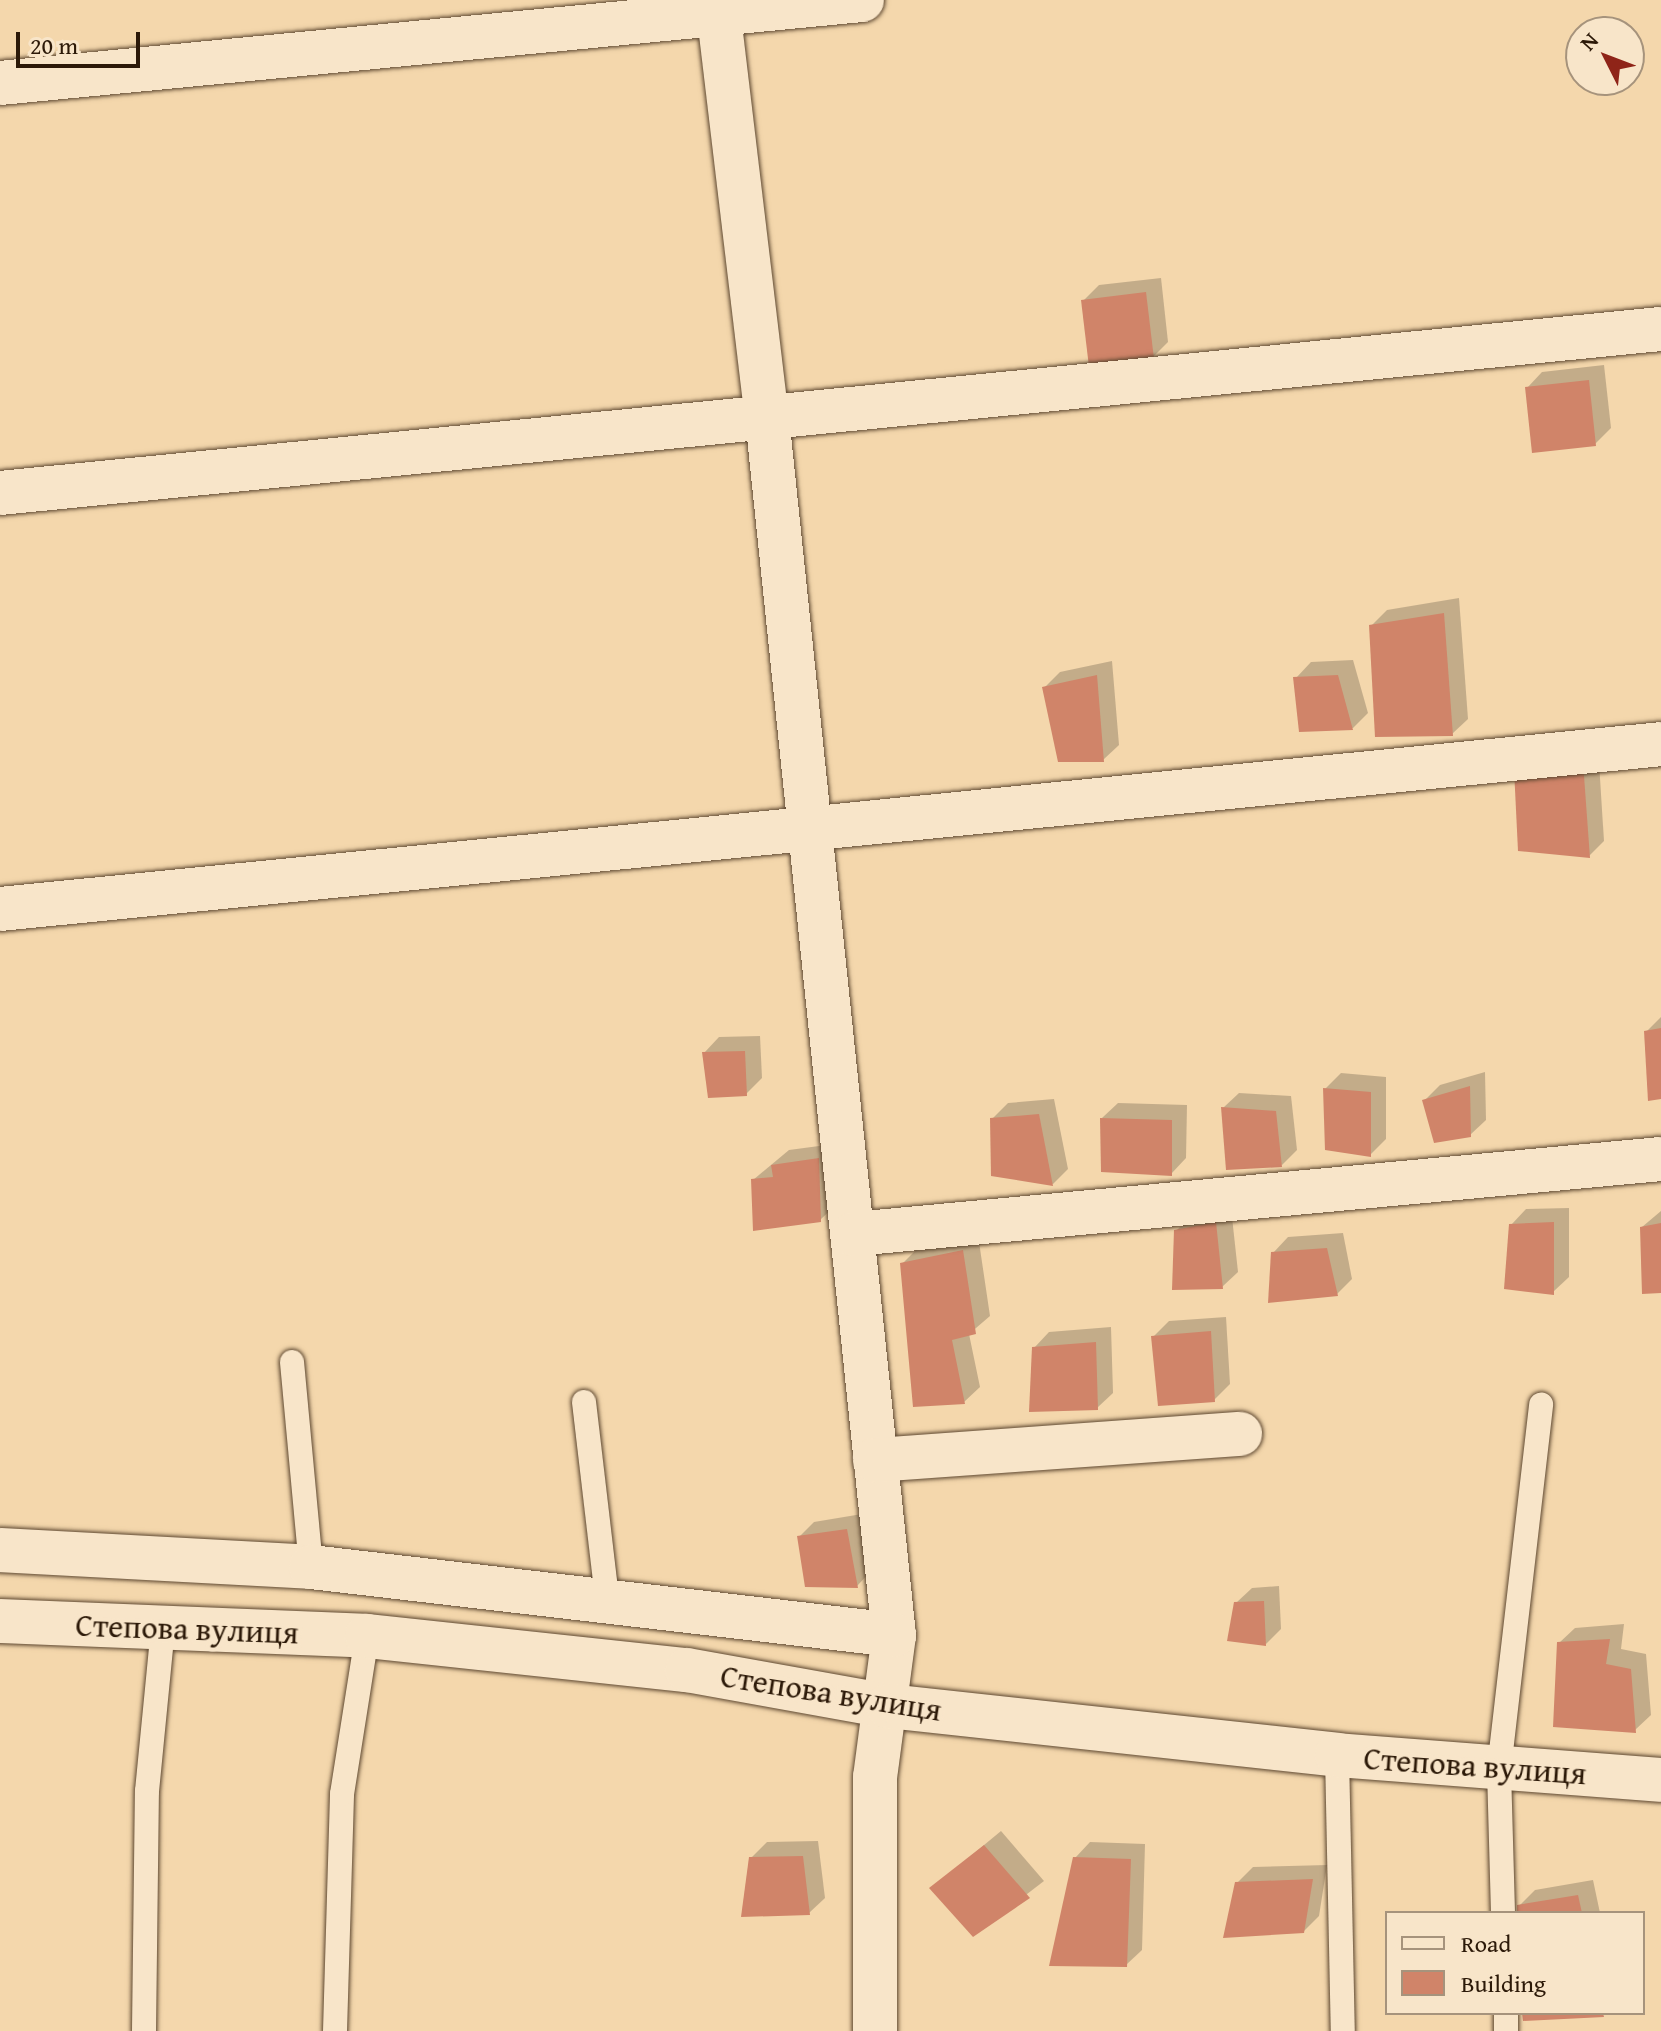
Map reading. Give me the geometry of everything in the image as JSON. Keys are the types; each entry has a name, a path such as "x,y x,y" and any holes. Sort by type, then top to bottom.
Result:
{"street":[{"path":"0,83 718,7 862,0"},
{"path":"718,7 767,417 894,1635 888,1706 875,1777 875,2031"},
{"path":"0,493 1661,329"},
{"path":"0,909 809,832 1661,744"},
{"path":"854,1234 1661,1159"},
{"path":"875,1460 1240,1434"},
{"path":"0,1550 311,1567 607,1599 894,1635"},
{"name":"Степова вулиця","path":"0,1621 367,1636 687,1670 888,1706 1337,1755 1661,1780"}],"lane":[{"path":"292,1362 311,1567"},
{"path":"584,1402 607,1599"},
{"path":"1503,1911 1499,1769 1541,1404"},
{"path":"144,2031 147,1791 163,1629"},
{"path":"335,2031 342,1794 367,1636"},
{"path":"1337,1755 1343,2031"}],"building":[{"path":"1146,292 1154,359 1089,367 1081,300"},
{"path":"1589,380 1596,446 1532,453 1525,387"},
{"path":"1444,613 1453,736 1375,737 1369,625"},
{"path":"1097,675 1104,762 1058,762 1042,687"},
{"path":"1338,675 1353,730 1299,732 1293,677"},
{"path":"1583,762 1590,858 1518,851 1514,769"},
{"path":"1661,1028 1661,1099 1648,1101 1644,1031"},
{"path":"745,1051 747,1096 708,1098 702,1052"},
{"path":"1470,1086 1471,1137 1434,1143 1422,1100"},
{"path":"1323,1088 1371,1092 1371,1157 1325,1150"},
{"path":"1221,1107 1276,1111 1282,1167 1226,1170"},
{"path":"1039,1114 1053,1186 991,1176 990,1118"},
{"path":"1100,1118 1172,1120 1172,1176 1101,1172"},
{"path":"819,1158 821,1222 753,1231 751,1179 773,1177 771,1165"},
{"path":"1216,1222 1223,1289 1172,1290 1174,1230"},
{"path":"1554,1222 1554,1295 1504,1289 1509,1224"},
{"path":"1661,1223 1661,1293 1642,1294 1640,1227"},
{"path":"1327,1248 1338,1296 1268,1303 1271,1252"},
{"path":"963,1250 976,1334 952,1340 965,1404 913,1407 900,1263"},
{"path":"1211,1331 1215,1402 1158,1406 1151,1336"},
{"path":"1096,1342 1098,1410 1029,1412 1032,1347"},
{"path":"847,1529 858,1588 805,1587 797,1536"},
{"path":"1264,1601 1266,1646 1227,1641 1234,1602"},
{"path":"1610,1639 1606,1664 1631,1669 1636,1733 1553,1727 1557,1642"},
{"path":"984,1845 1030,1898 973,1937 929,1888"},
{"path":"803,1856 810,1915 741,1917 749,1857"},
{"path":"1073,1857 1131,1859 1127,1967 1049,1966"},
{"path":"1313,1879 1304,1933 1223,1938 1235,1882"},
{"path":"1578,1895 1582,1911 1517,1911 1517,1905"},
{"path":"1522,2015 1604,2017 1523,2021"}]}
